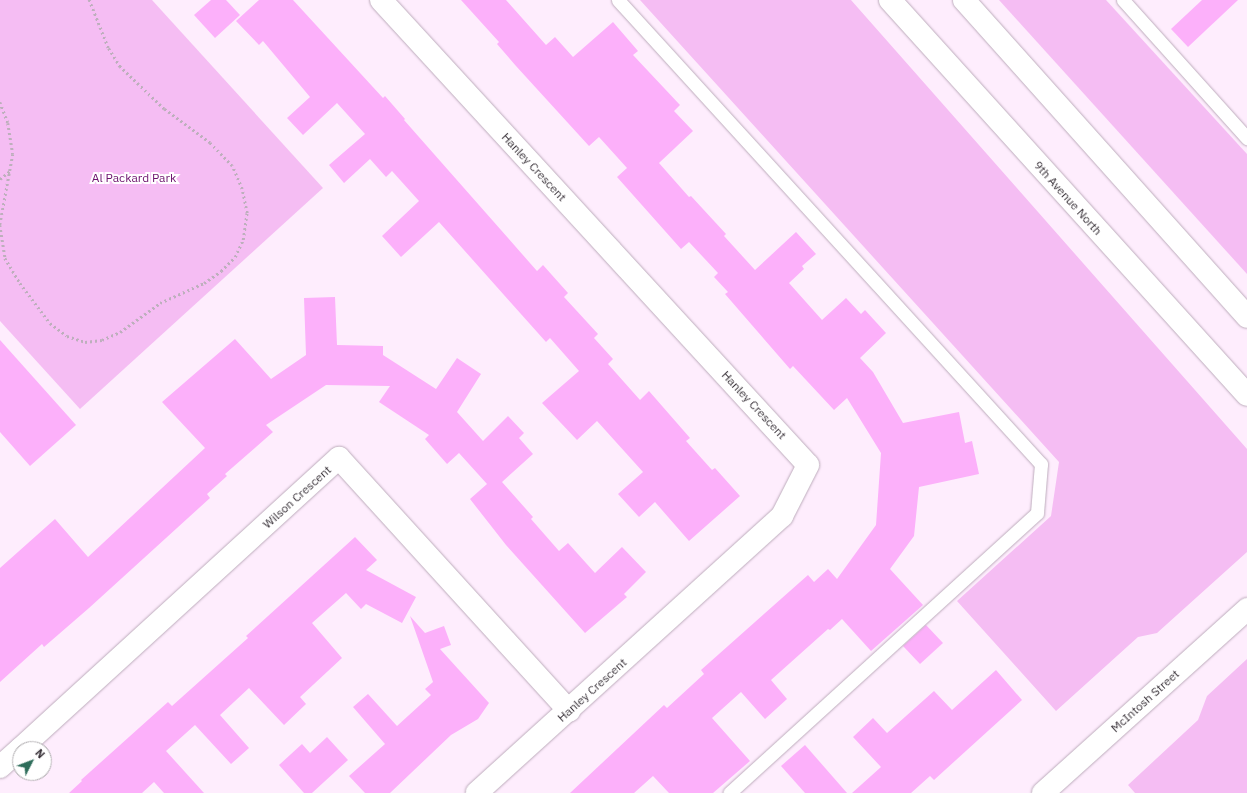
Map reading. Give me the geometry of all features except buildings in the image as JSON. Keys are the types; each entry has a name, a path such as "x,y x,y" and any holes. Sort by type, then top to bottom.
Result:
{"street":[{"name":"Hanley Crescent","path":"381,0 808,464 782,516 477,793"},
{"name":"9th Avenue North","path":"890,0 1247,395"},
{"path":"964,0 1247,317"},
{"name":"Wilson Crescent","path":"29,741 339,458 569,711"},
{"name":"McIntosh Street","path":"1043,793 1247,609"},
{"name":"Wilson Crescent","path":"0,767 12,756"}],"lane":[{"path":"618,0 1041,464 1037,513 729,793"},
{"path":"1123,0 1247,138"}],"path":[{"path":"0,102 8,123 13,154 0,225 5,258 20,283 50,323 67,336 85,342 102,340 120,332 160,303 204,283 221,271 235,257 243,240 247,213 242,189 232,166 210,143 164,109 120,67 108,48 89,0"},
{"path":"0,179 10,170"}],"green space":[{"name":"Al Packard Park","path":"0,0 152,0 323,188 80,409 0,321"},
{"path":"640,0 851,0 1247,449 1247,552 1157,633 1138,637 1056,711 957,601 1051,516 1059,462"},
{"path":"999,0 1106,0 1247,154 1247,274"},
{"path":"1247,659 1247,793 1135,793 1128,785 1198,720 1207,696"}]}
